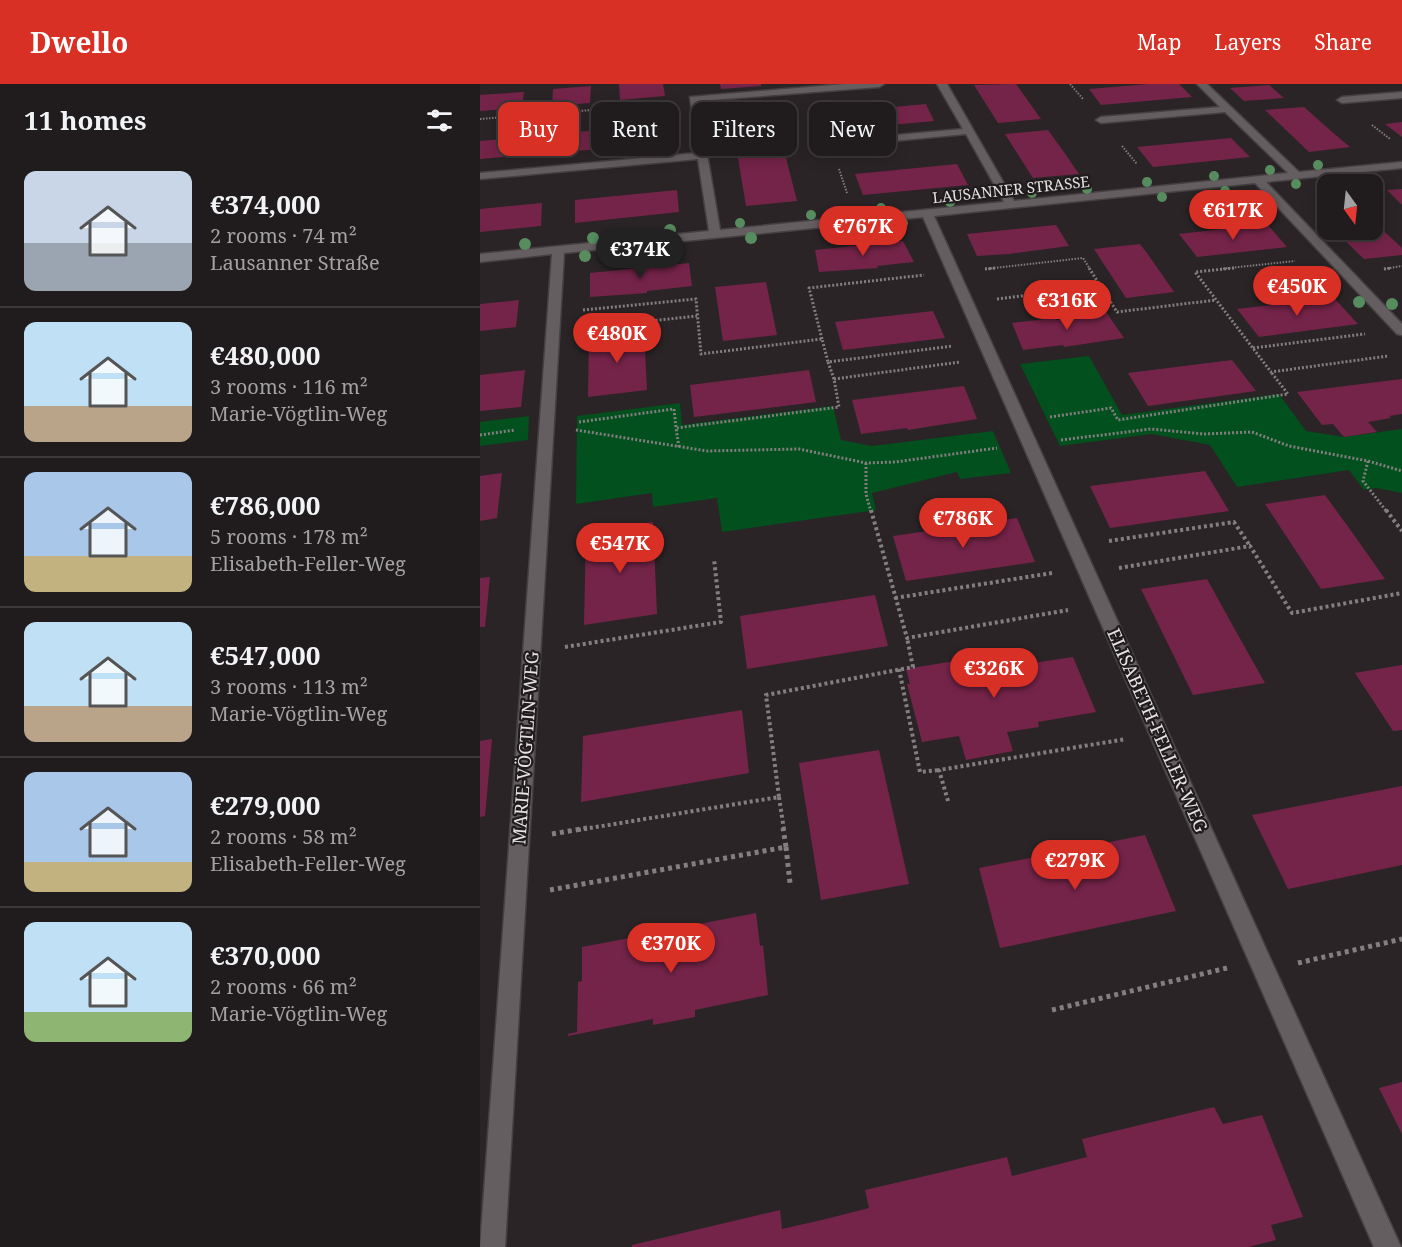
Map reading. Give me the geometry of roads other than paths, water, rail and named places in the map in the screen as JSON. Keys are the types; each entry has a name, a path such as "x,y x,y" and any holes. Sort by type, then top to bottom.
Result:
{"street":[{"path":"693,102 693,99 879,84"},
{"path":"942,84 1011,205"},
{"path":"1202,84 1225,109 1298,176"},
{"path":"1342,100 1402,95"},
{"path":"1101,120 1225,109"},
{"path":"896,138 968,132"},
{"path":"480,176 702,156 715,234"},
{"name":"LAUSANNER STRASSE","path":"480,258 1402,165"},
{"path":"1258,180 1402,332"},
{"name":"ELISABETH-FELLER-WEG","path":"927,213 1388,1247"},
{"name":"MARIE-VÖGTLIN-WEG","path":"492,1247 558,250"}]}
